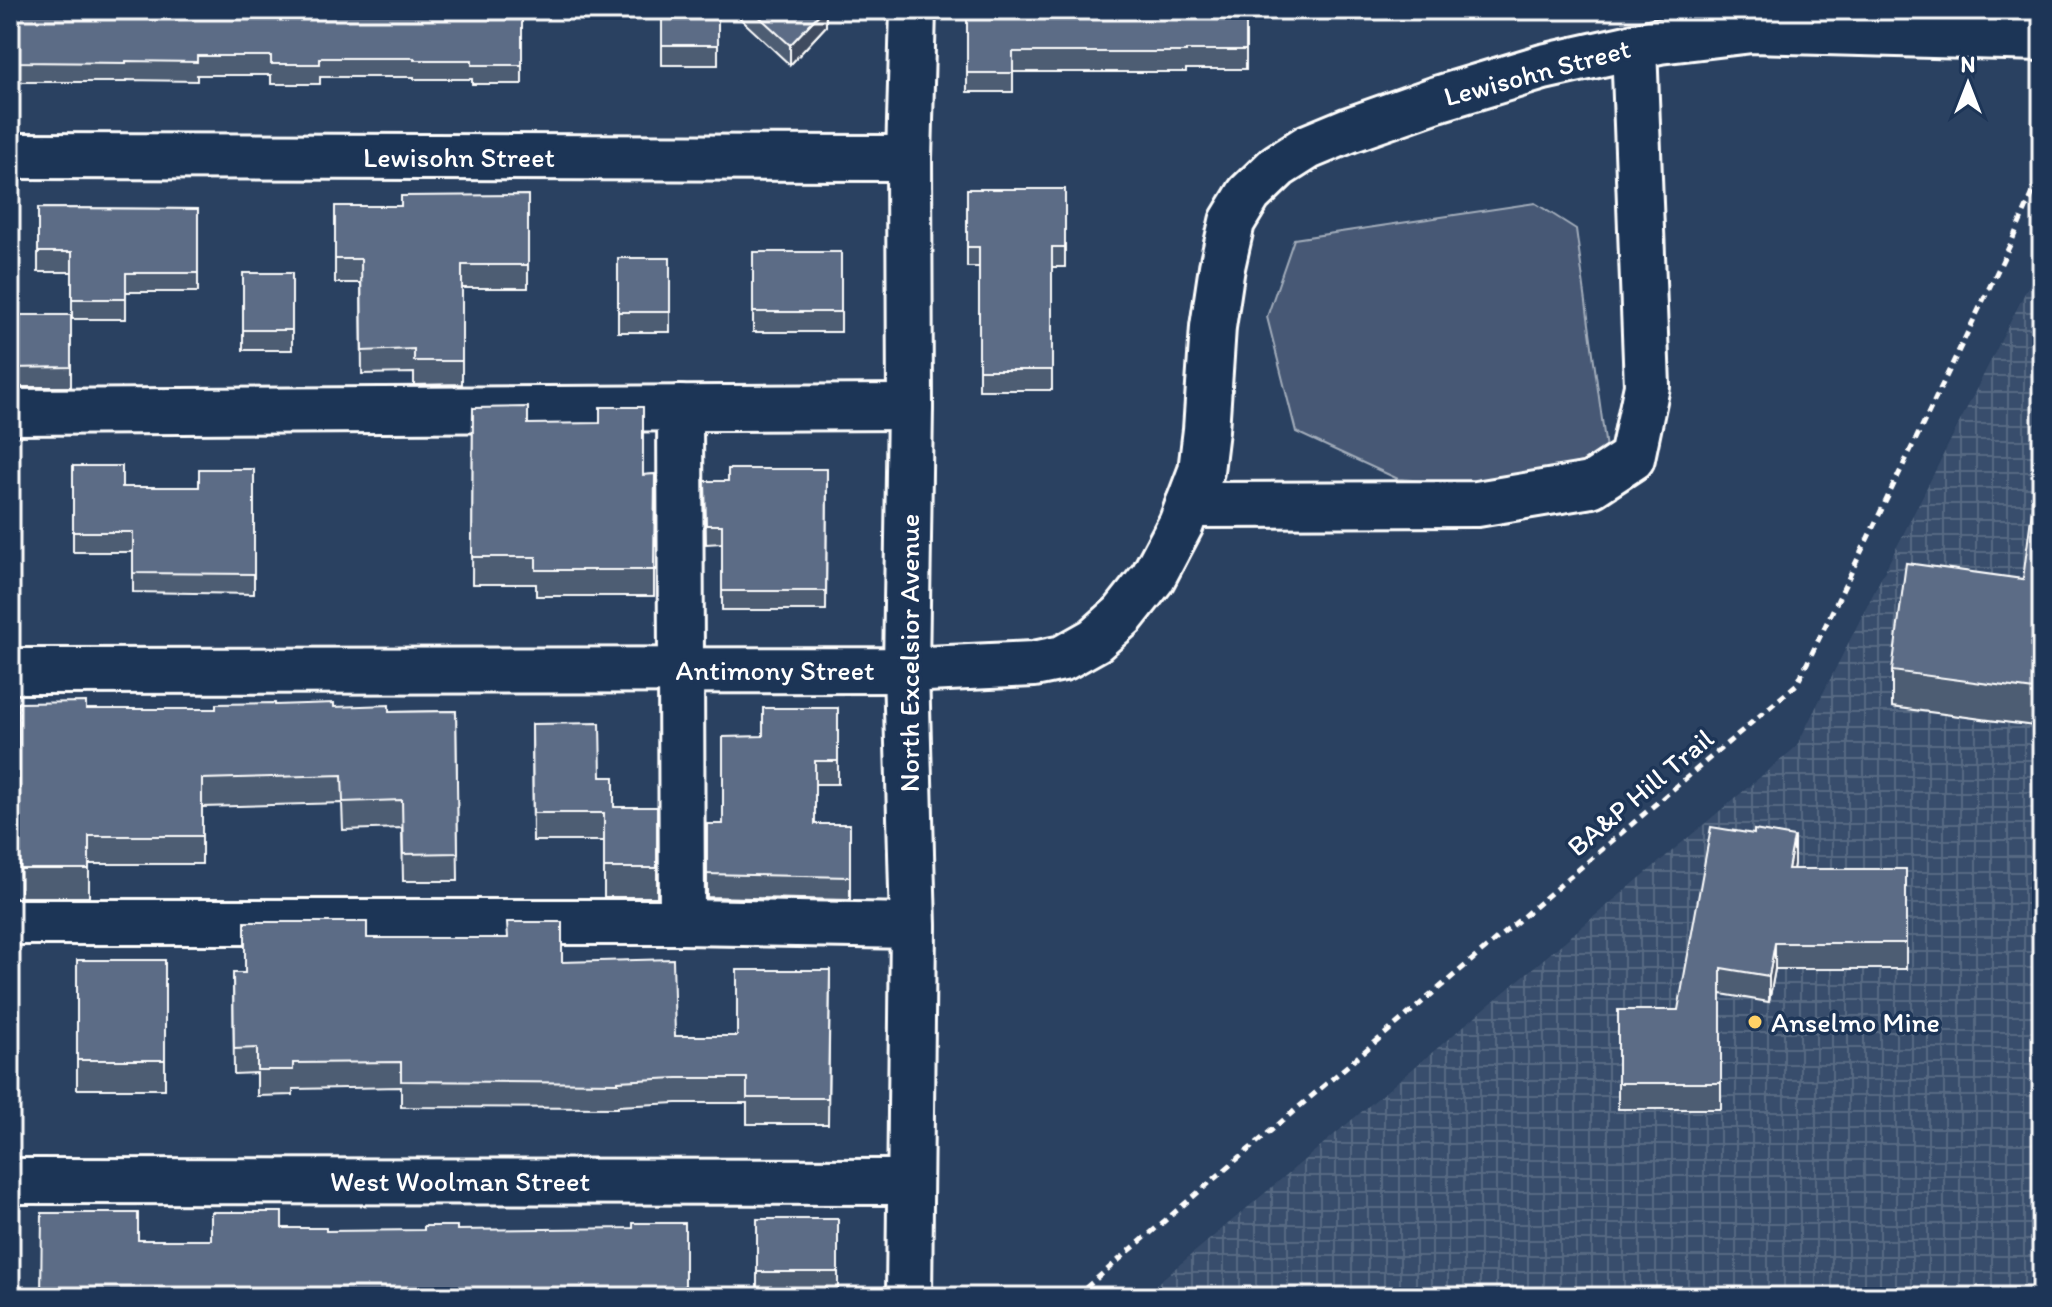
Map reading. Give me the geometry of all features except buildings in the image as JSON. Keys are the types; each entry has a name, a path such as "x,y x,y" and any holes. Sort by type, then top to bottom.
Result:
{"street":[{"name":"North Excelsior Avenue","path":"909,1297 913,926 906,670 910,407 909,158 913,10"},
{"name":"Lewisohn Street","path":"1249,194 1278,166 1308,147 1437,99 1543,67 1752,20 2042,38"},
{"path":"1188,505 1477,504 1591,485 1632,458 1647,386 1634,46"},
{"name":"Lewisohn Street","path":"10,156 909,158"},
{"name":"Antimony Street","path":"10,671 906,670 1034,664 1063,658 1095,640 1123,615 1153,577 1181,524 1201,471 1213,327 1222,267 1232,222 1249,194"},
{"path":"10,412 910,407"},
{"path":"680,408 682,922"},
{"path":"10,922 682,922 913,926"},
{"name":"West Woolman Street","path":"10,1181 910,1182"}],"path":[{"name":"BA&P Hill Trail","path":"1075,1297 1797,684 2011,243 2042,172"}],"shaded area":[{"path":"1535,203 1576,229 1607,456 1486,485 1398,479 1296,432 1267,317 1294,239"},
{"name":"Anselmo Mine","path":"2042,259 2042,1297 1141,1297 1796,747"}],"place":[{"name":"Anselmo Mine","path":"1755,1022"}]}
